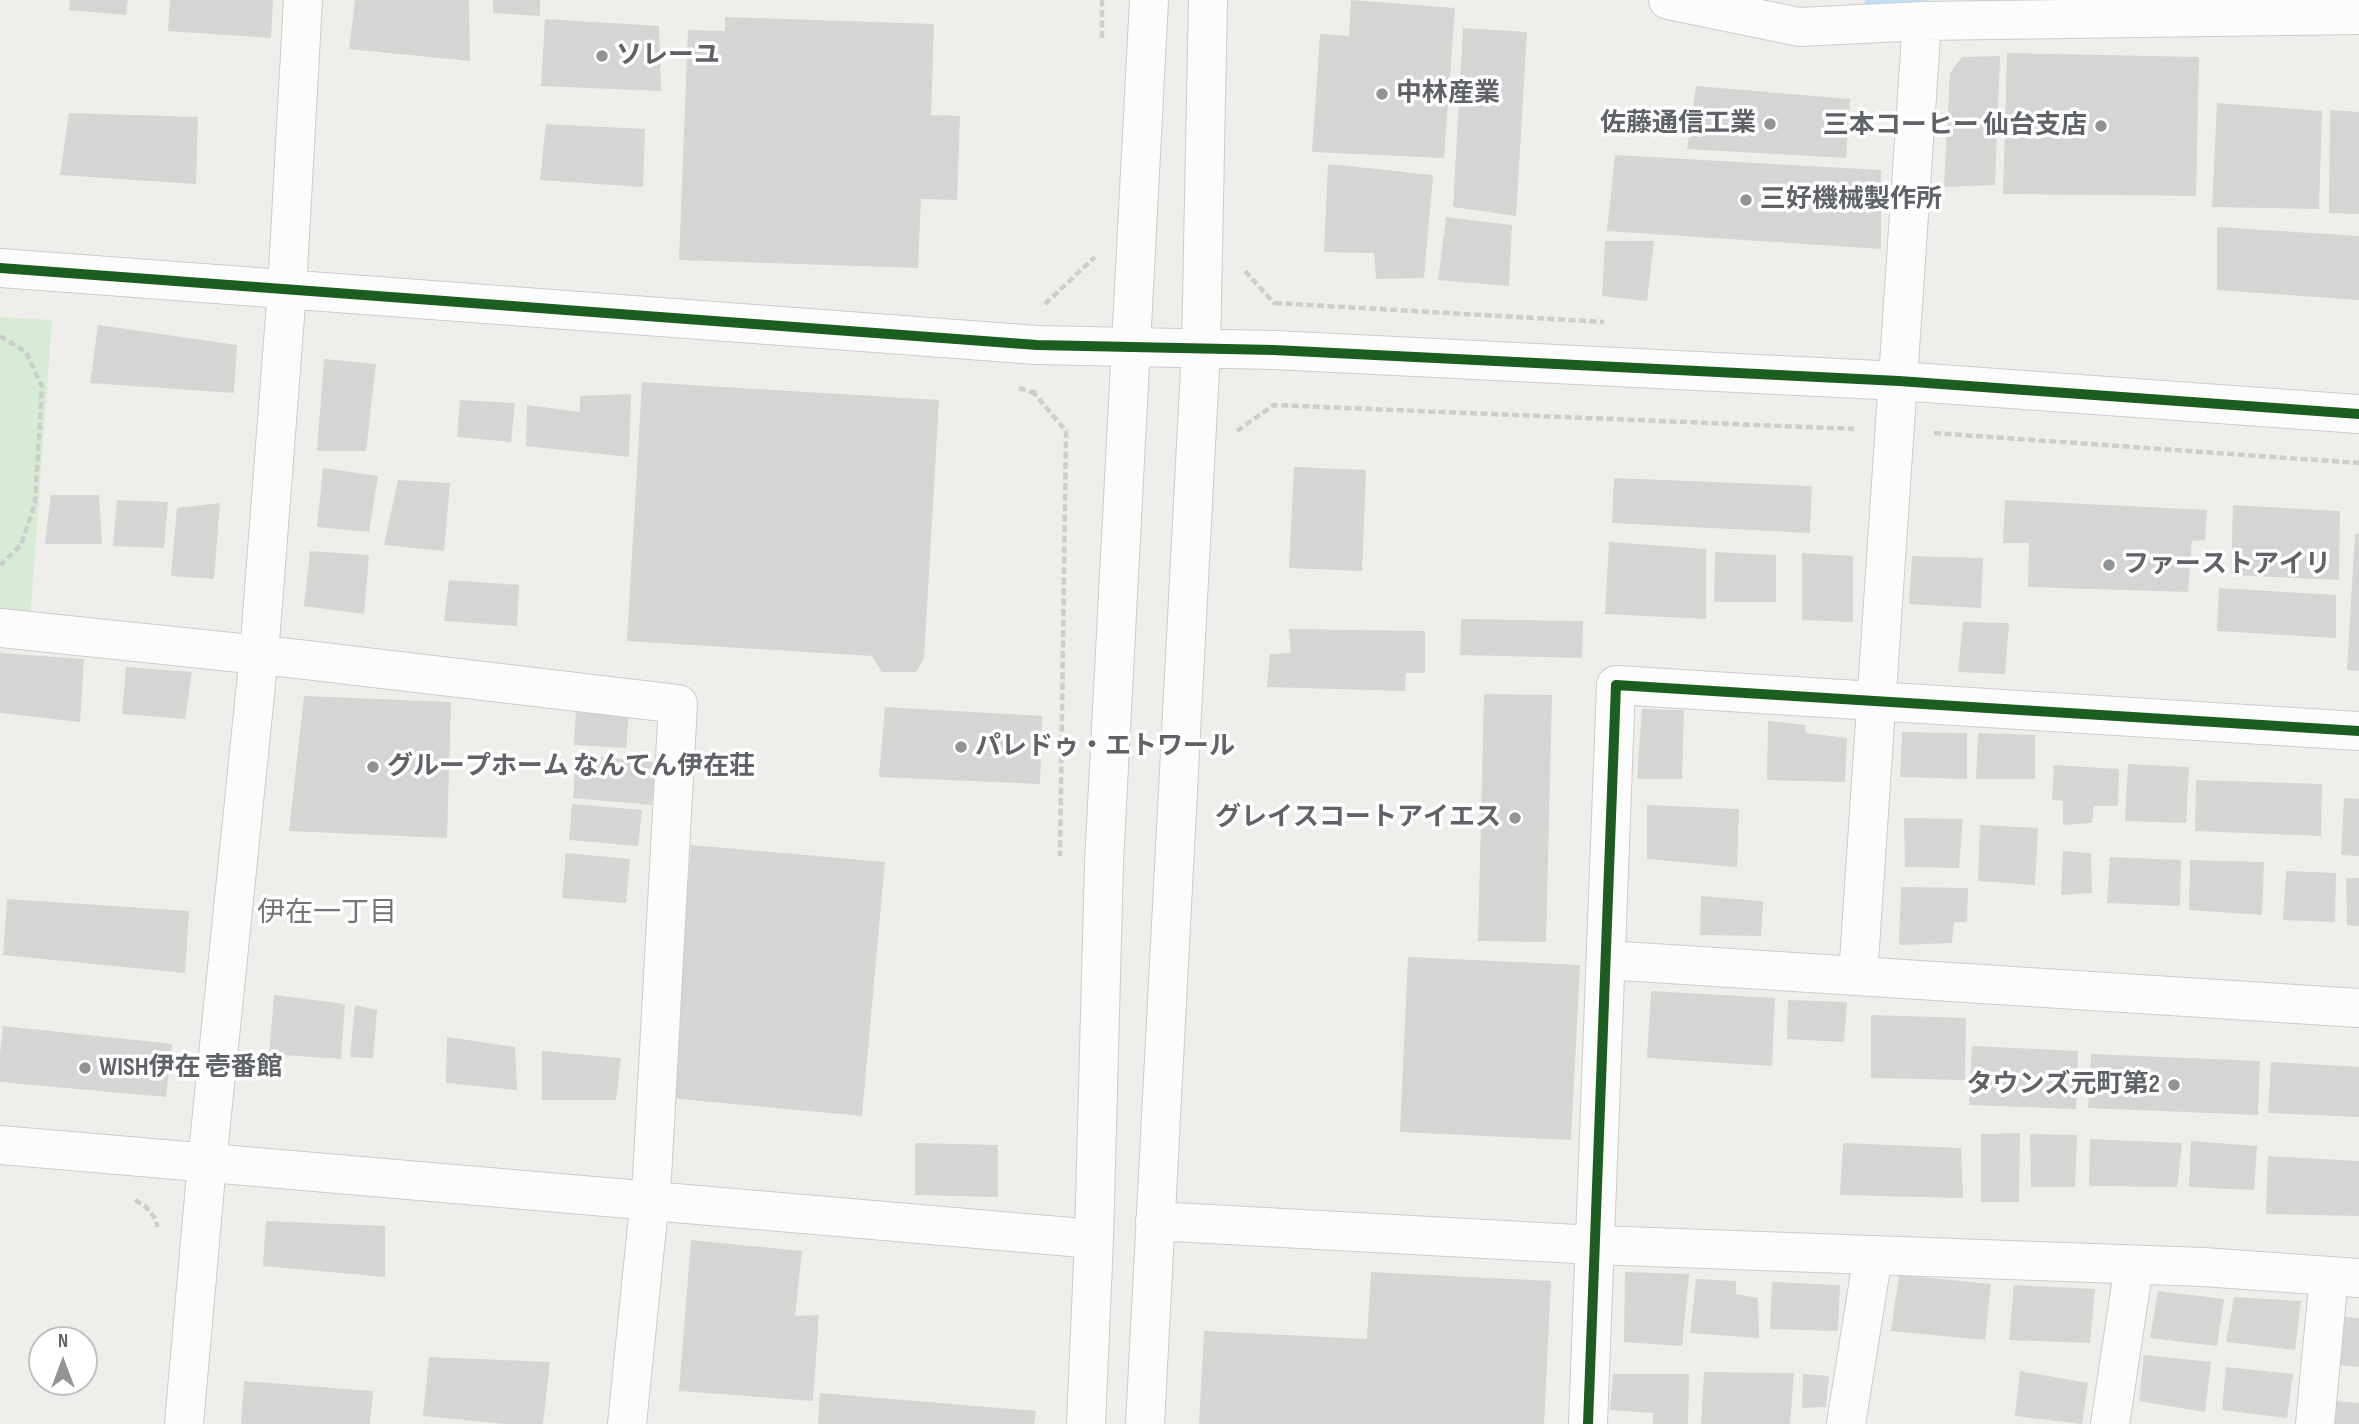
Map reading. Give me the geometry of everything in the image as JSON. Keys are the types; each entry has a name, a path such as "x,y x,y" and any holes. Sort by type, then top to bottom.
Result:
{"street":[{"path":"184,1424 207,1163 259,656 287,290 303,0"},
{"path":"1086,1424 1104,863 1149,0"},
{"path":"1145,1424 1201,349 1208,0"},
{"path":"1668,0 1799,27 1922,21 2359,15"},
{"path":"1858,976 1922,21"},
{"path":"0,268 1037,345 1273,350 1899,381 2359,414"},
{"path":"0,628 678,704 649,1199 627,1424"},
{"path":"1588,1424 1616,684 2359,731"},
{"path":"1606,960 2359,1008"},
{"path":"0,1145 1094,1239"},
{"path":"1154,1221 1595,1245 2203,1267 2344,1277 2315,1424"},
{"path":"1846,1424 1873,1255"},
{"path":"2110,1424 2134,1265"}],"path":[{"path":"1102,0 1102,42"},
{"path":"1034,393 1039,310 1101,250"},
{"path":"0,337 26,352 43,387 35,503 21,545 0,565"},
{"path":"1011,384 1034,393 1066,431 1060,857"},
{"path":"1274,405 1854,429"},
{"path":"1929,432 2359,463"},
{"path":"125,1194 145,1206 156,1219 158,1230"}],"green space":[{"path":"0,317 52,320 30,621 0,619"}],"building":[{"path":"70,0 128,0 126,15 69,10"},
{"path":"170,0 273,0 271,38 168,31"},
{"path":"355,0 469,0 470,61 349,49"},
{"path":"493,0 540,0 540,16 493,13"},
{"name":"中林産業","path":"1351,0 1455,8 1444,158 1312,152 1320,34 1349,36"},
{"path":"725,17 934,24 931,115 960,116 957,200 921,199 918,268 679,260 688,30 725,31"},
{"name":"ソレーユ","path":"545,19 659,26 661,91 541,86"},
{"path":"1463,28 1527,32 1516,216 1453,207"},
{"name":"三本コーヒー 仙台支店","path":"2007,53 2199,57 2196,196 2003,194"},
{"path":"2000,56 1995,185 1944,187 1950,73 1962,57"},
{"name":"佐藤通信工業","path":"1696,86 1850,99 1846,158 1687,149"},
{"path":"2217,103 2322,111 2319,209 2212,207"},
{"path":"2330,110 2359,112 2359,214 2329,213"},
{"path":"69,113 198,117 196,184 60,175"},
{"path":"546,124 645,129 643,187 540,180"},
{"name":"三好機械製作所","path":"1615,155 1881,170 1881,249 1607,231"},
{"path":"1328,164 1433,175 1424,278 1376,279 1374,253 1324,252"},
{"path":"1446,217 1512,225 1509,286 1438,280"},
{"path":"2217,227 2359,236 2359,300 2217,290"},
{"path":"1605,241 1654,241 1647,301 1602,296"},
{"path":"98,325 237,345 234,393 90,383"},
{"path":"324,359 376,364 366,451 317,451"},
{"path":"642,382 939,400 924,658 916,672 882,672 872,656 627,641"},
{"path":"631,394 629,457 526,446 527,405 580,412 580,396"},
{"path":"460,400 515,403 511,442 457,437"},
{"path":"1294,467 1366,470 1362,571 1289,568"},
{"path":"323,468 378,476 369,532 317,527"},
{"path":"1614,478 1812,486 1810,533 1612,523"},
{"path":"398,480 450,483 444,551 384,545"},
{"path":"51,495 99,495 102,544 45,544"},
{"path":"117,500 168,502 164,548 113,546"},
{"name":"ファーストアイリ","path":"2005,500 2207,510 2205,540 2192,541 2188,592 2028,587 2029,543 2003,543"},
{"path":"220,503 214,579 171,576 177,508"},
{"path":"2233,505 2340,511 2339,580 2231,575"},
{"path":"2355,534 2359,534 2359,671 2347,670"},
{"path":"1609,542 1706,549 1706,619 1605,614"},
{"path":"310,551 369,555 364,614 304,606"},
{"path":"1715,552 1776,555 1776,602 1714,602"},
{"path":"1802,553 1853,556 1853,622 1802,620"},
{"path":"1912,556 1983,558 1981,608 1909,604"},
{"path":"449,580 519,585 517,626 444,621"},
{"path":"2219,588 2336,595 2336,638 2217,631"},
{"path":"1461,619 1583,621 1582,658 1460,655"},
{"path":"1963,622 2009,623 2005,674 1958,672"},
{"path":"1289,629 1425,631 1425,673 1406,673 1405,691 1267,687 1270,654 1291,653"},
{"path":"0,653 84,659 80,722 0,713"},
{"path":"126,667 192,672 185,719 122,714"},
{"name":"グレイスコートアイエス","path":"1484,694 1552,695 1546,942 1478,941"},
{"name":"グループホーム なんてん伊在荘","path":"304,696 451,702 447,838 289,831"},
{"name":"パレドゥ・エトワール","path":"885,707 1042,716 1040,784 879,777"},
{"path":"576,708 629,711 626,748 574,745"},
{"path":"1642,709 1684,710 1682,779 1637,779"},
{"path":"1768,721 1805,725 1806,733 1847,738 1845,782 1767,780"},
{"path":"1902,732 1967,733 1967,779 1900,777"},
{"path":"1978,733 2035,735 2035,779 1976,779"},
{"path":"576,755 656,762 652,805 573,798"},
{"path":"2128,764 2189,767 2186,823 2125,821"},
{"path":"2054,765 2119,769 2118,806 2094,806 2092,823 2063,825 2063,801 2052,800"},
{"path":"2196,780 2322,784 2321,836 2195,831"},
{"path":"2344,798 2359,799 2359,856 2341,855"},
{"path":"572,804 642,810 638,846 569,840"},
{"path":"1647,805 1739,809 1737,867 1647,859"},
{"path":"1904,818 1963,819 1959,868 1905,867"},
{"path":"1980,825 2038,828 2035,885 1978,881"},
{"path":"691,845 885,862 862,1116 669,1098"},
{"path":"2063,851 2091,853 2092,893 2061,895"},
{"path":"566,853 630,859 626,903 562,898"},
{"path":"2110,857 2181,860 2180,906 2107,903"},
{"path":"2190,860 2264,862 2262,915 2189,910"},
{"path":"2286,871 2336,873 2335,922 2283,920"},
{"path":"2346,878 2359,878 2359,926 2347,925"},
{"path":"1901,887 1968,888 1967,922 1954,922 1952,943 1899,945"},
{"path":"1701,896 1763,901 1761,936 1700,935"},
{"path":"7,899 189,911 185,973 3,955"},
{"path":"1408,957 1580,965 1571,1140 1400,1132"},
{"path":"1651,991 1775,998 1772,1066 1647,1058"},
{"path":"274,995 345,1004 341,1059 269,1054"},
{"path":"1788,1000 1847,1002 1844,1042 1787,1039"},
{"path":"355,1005 377,1010 373,1058 350,1057"},
{"path":"1871,1015 1966,1018 1965,1080 1871,1078"},
{"name":"WISH伊在 壱番館","path":"3,1026 172,1044 166,1097 0,1082"},
{"path":"447,1037 515,1047 517,1090 446,1083"},
{"path":"1972,1046 2078,1051 2076,1109 1969,1105"},
{"path":"542,1051 621,1058 616,1100 542,1100"},
{"name":"タウンズ元町第2","path":"2091,1054 2260,1061 2258,1115 2088,1108"},
{"path":"2271,1062 2359,1067 2359,1117 2268,1113"},
{"path":"2020,1133 2019,1202 1981,1202 1981,1134"},
{"path":"2030,1134 2077,1135 2075,1187 2031,1187"},
{"path":"2090,1139 2182,1143 2177,1187 2089,1186"},
{"path":"2191,1141 2257,1146 2254,1190 2189,1187"},
{"path":"915,1143 998,1145 998,1197 915,1195"},
{"path":"1843,1143 1961,1148 1963,1198 1840,1195"},
{"path":"2268,1156 2359,1161 2359,1216 2266,1214"},
{"path":"266,1221 385,1226 385,1277 263,1266"},
{"path":"691,1240 802,1251 795,1316 819,1315 813,1401 679,1391"},
{"path":"1371,1272 1551,1281 1544,1424 1199,1424 1204,1331 1367,1339"},
{"path":"1625,1272 1689,1274 1682,1346 1624,1342"},
{"path":"1899,1275 1991,1284 1985,1340 1891,1331"},
{"path":"1696,1279 1736,1281 1736,1294 1758,1298 1759,1338 1690,1333"},
{"path":"1772,1282 1840,1285 1838,1331 1770,1329"},
{"path":"2014,1285 2095,1289 2090,1343 2009,1340"},
{"path":"2158,1291 2224,1299 2217,1346 2150,1338"},
{"path":"2234,1297 2301,1301 2295,1350 2226,1342"},
{"path":"2340,1316 2359,1318 2359,1367 2338,1365"},
{"path":"2144,1355 2211,1362 2205,1412 2139,1401"},
{"path":"429,1357 550,1362 543,1424 506,1424 423,1416"},
{"path":"2226,1367 2293,1374 2287,1418 2222,1410"},
{"path":"2020,1371 2088,1383 2082,1424 2015,1416"},
{"path":"1704,1372 1794,1373 1790,1424 1701,1424"},
{"path":"1613,1374 1689,1374 1688,1424 1653,1424 1653,1413 1610,1410"},
{"path":"1803,1374 1829,1376 1826,1407 1802,1408"},
{"path":"244,1381 373,1391 370,1424 241,1424"},
{"path":"820,1393 1036,1411 1034,1424 818,1424"},
{"path":"2332,1401 2359,1403 2359,1424 2330,1424"}],"waterway":[{"path":"1870,5 1921,0"}],"cycle path":[{"path":"0,268 1037,345 1274,350 1899,381 2359,414"},
{"path":"1588,1424 1616,685 2359,731"}],"place":[{"name":"ソレーユ","path":"602,56"},
{"name":"中林産業","path":"1382,94"},
{"name":"佐藤通信工業","path":"1770,124"},
{"name":"三本コーヒー 仙台支店","path":"2101,126"},
{"name":"三好機械製作所","path":"1746,200"},
{"name":"ファーストアイリ","path":"2109,565"},
{"name":"パレドゥ・エトワール","path":"961,747"},
{"name":"グループホーム なんてん伊在荘","path":"373,767"},
{"name":"グレイスコートアイエス","path":"1515,818"},
{"name":"WISH伊在 壱番館","path":"85,1068"},
{"name":"タウンズ元町第2","path":"2174,1085"}],"district":[{"name":"伊在一丁目","path":"327,914"}]}
